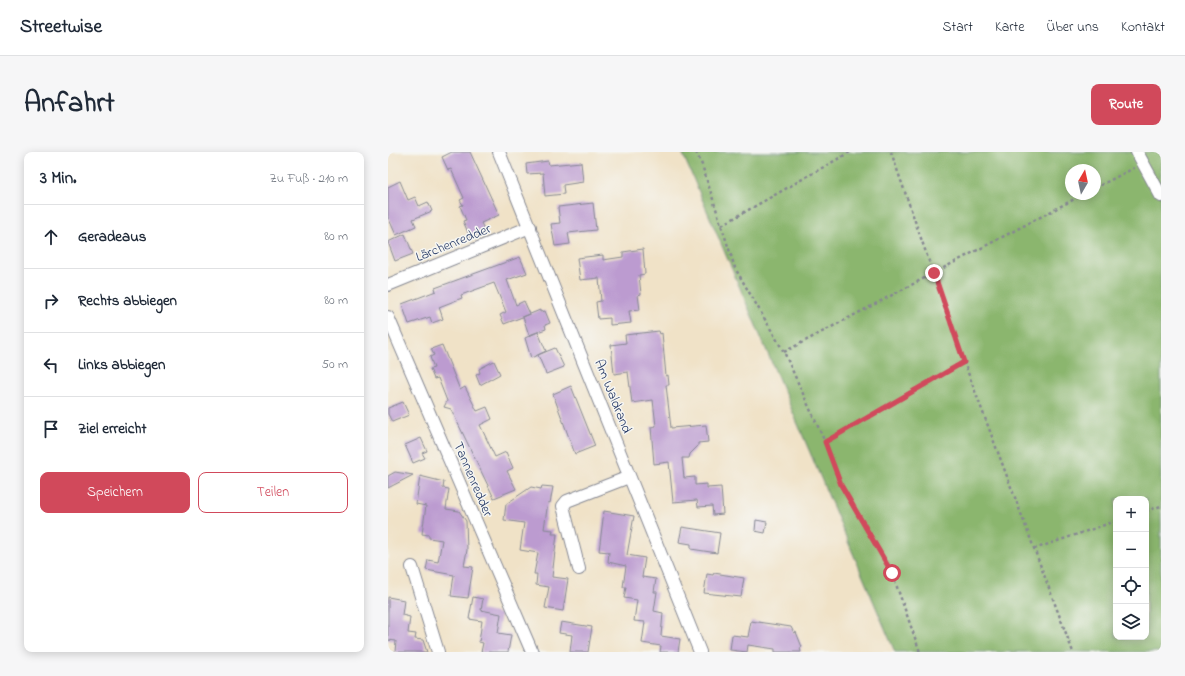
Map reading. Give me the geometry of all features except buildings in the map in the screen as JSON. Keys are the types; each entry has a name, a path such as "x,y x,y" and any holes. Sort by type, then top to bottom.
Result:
{"street":[{"name":"Am Waldrand","path":"499,152 700,652"},
{"path":"1137,152 1161,196"},
{"name":"Lärchenredder","path":"388,285 530,227"},
{"name":"Tannenredder","path":"388,317 532,652"},
{"path":"579,569 563,506 567,502 629,477"},
{"path":"412,567 438,652"}],"path":[{"path":"696,152 736,268 784,352 825,442 841,485 892,573 920,652"},
{"path":"722,225 850,152"},
{"path":"891,152 964,362 1073,652"},
{"path":"1101,185 1143,163"},
{"path":"784,352 1073,200"},
{"path":"825,442 964,362"},
{"path":"1149,510 1161,506"},
{"path":"1034,549 1113,522"}],"green space":[{"path":"682,152 1161,152 1161,652 895,652"}],"route":[{"path":"892,573 841,485 825,442 964,362 934,273"}]}
